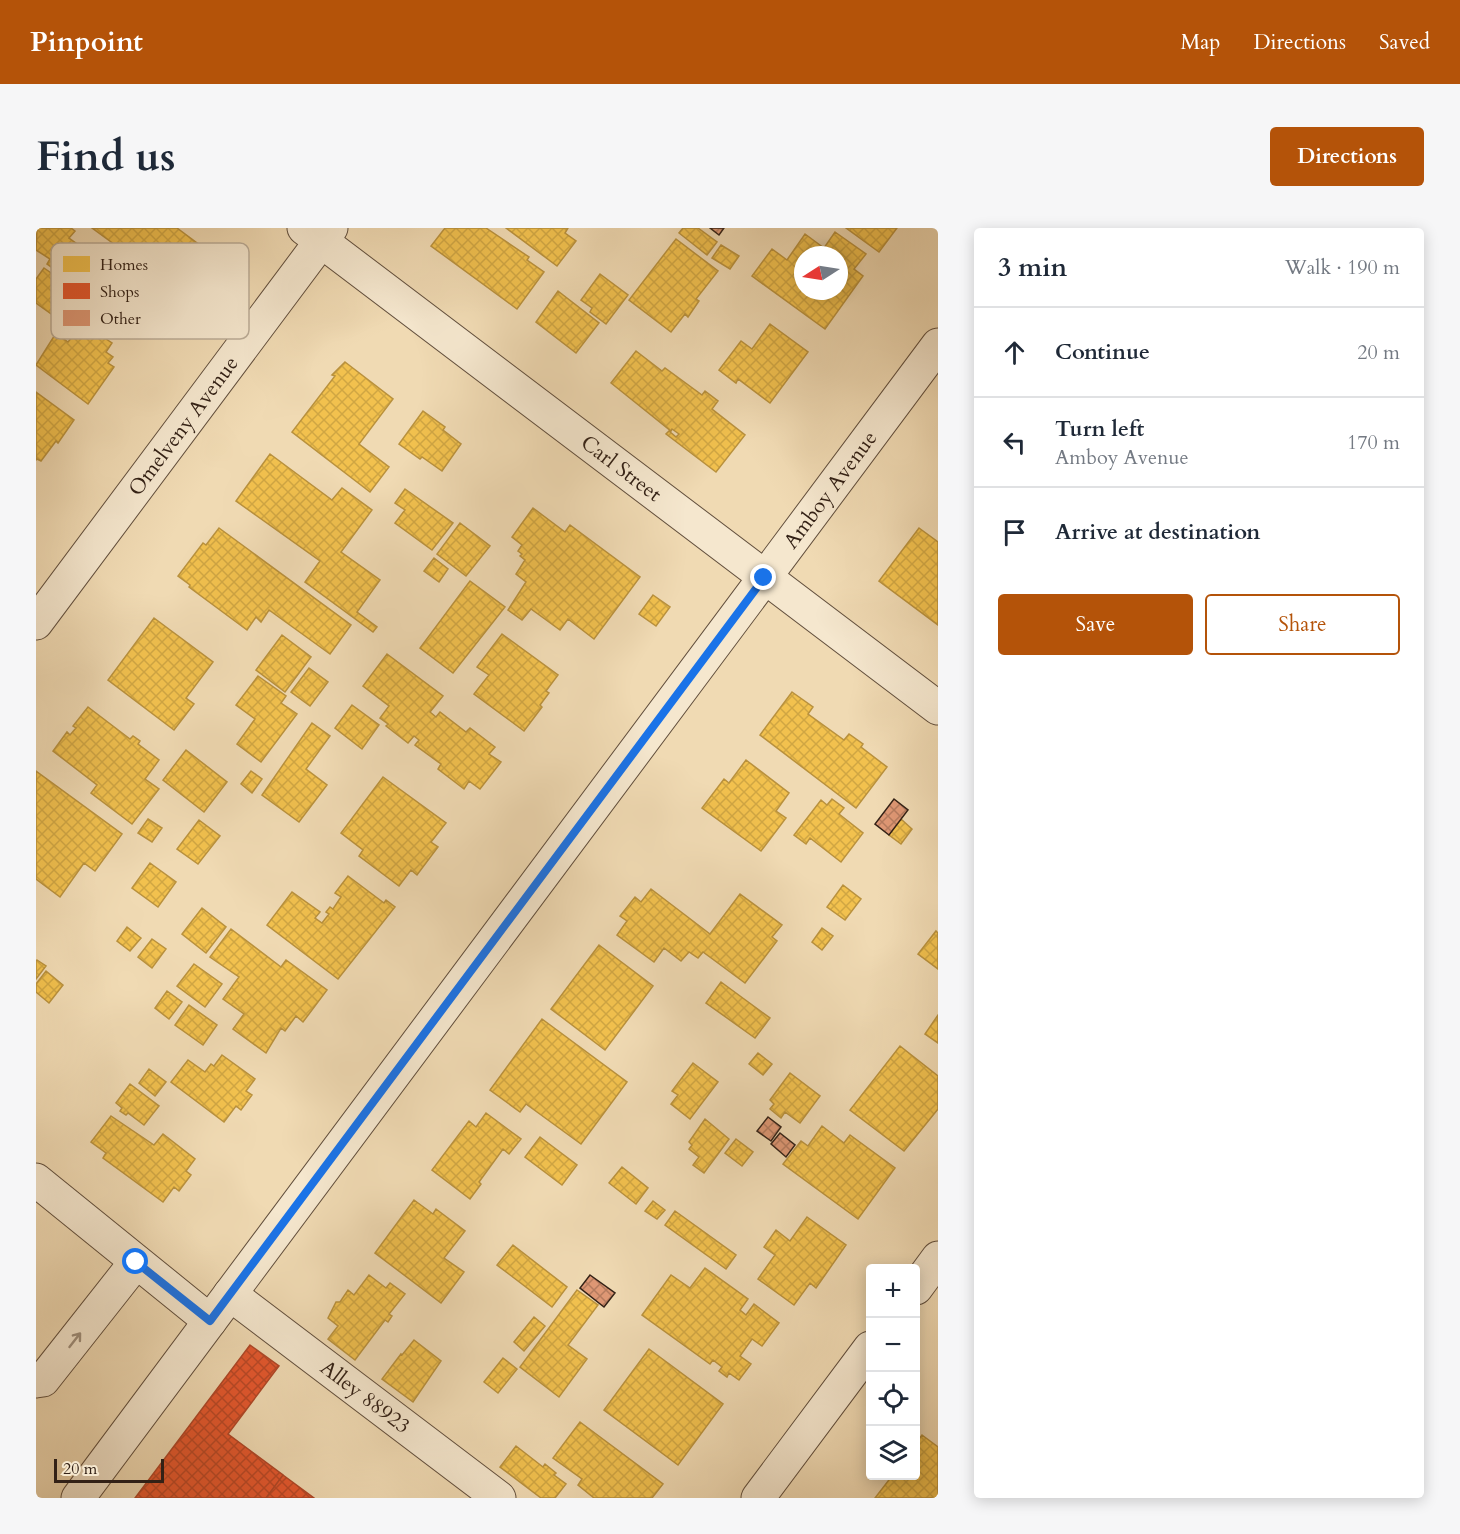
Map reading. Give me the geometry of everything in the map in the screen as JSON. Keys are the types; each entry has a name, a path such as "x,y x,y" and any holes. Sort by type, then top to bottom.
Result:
{"street":[{"name":"Carl Street","path":"319,232 764,578 938,708"},
{"name":"Omelveny Avenue","path":"249,329 319,232"},
{"name":"Omelveny Avenue","path":"36,623 242,339"},
{"name":"Amboy Avenue","path":"78,1498 938,345"},
{"path":"36,1180 210,1321"},
{"path":"36,1212 44,1210 78,1236 104,1234"},
{"path":"920,1281 938,1258"},
{"path":"36,1381 43,1380 136,1262"},
{"name":"Alley 88923","path":"230,1294 499,1498"},
{"path":"758,1498 866,1353"}],"building: Homes":[{"path":"37,228 71,228 75,231 69,238 76,243 51,243 51,267 47,264 50,259 36,250"},
{"path":"92,228 177,228 197,243 112,243"},
{"path":"445,228 486,228 529,257 527,260 544,272 517,309 431,246"},
{"path":"506,228 568,228 565,233 576,241 557,266"},
{"path":"683,228 698,228 717,242 707,255 679,233"},
{"path":"846,228 897,228 879,252"},
{"path":"835,232 866,254 854,269 863,276 848,297 848,246 825,246"},
{"path":"805,234 821,246 797,246"},
{"path":"676,239 718,271 696,299 699,301 688,317 685,314 671,332 629,300"},
{"path":"721,245 739,256 730,269 712,258"},
{"path":"772,249 787,260 794,250 794,300 846,300 825,329 752,276"},
{"path":"44,268 51,273 51,314 36,303 36,279"},
{"path":"600,274 628,295 606,324 590,312 592,308 581,300"},
{"path":"558,291 599,323 576,353 536,322"},
{"path":"770,324 808,352 770,403 738,379 736,383 719,370 741,341 752,349"},
{"path":"52,339 64,339 68,342 70,339 106,339 112,343 106,352 113,357 108,363 114,367 88,404 36,365"},
{"path":"636,351 662,371 665,368 702,395 705,391 718,401 712,409 745,435 716,472 666,434 669,431 676,437 679,434 672,429 671,431 611,383"},
{"path":"345,362 393,399 359,444 389,467 370,492 292,432 335,376 332,375"},
{"path":"36,392 74,420 58,443 56,441 41,461 36,460"},
{"path":"423,411 445,427 443,430 461,444 442,471 399,444"},
{"path":"270,454 332,500 342,488 372,510 341,552 380,580 357,612 377,627 373,632 305,582 320,561 236,501"},
{"path":"405,489 453,523 432,550 395,523 405,510 395,503"},
{"path":"533,508 565,532 570,525 640,577 594,639 568,619 560,630 531,609 522,620 508,610 526,582 516,574 525,560 518,551 522,545 512,537"},
{"path":"460,523 490,546 466,576 437,554"},
{"path":"219,528 351,625 330,654 269,610 261,622 256,617 247,630 189,587 190,585 178,576 203,543 206,545"},
{"path":"919,528 938,542 938,625 879,581"},
{"path":"434,558 448,569 439,582 424,571"},
{"path":"470,581 505,607 453,673 420,648"},
{"path":"653,595 670,607 656,626 639,614"},
{"path":"154,618 213,662 186,698 194,704 174,730 108,680"},
{"path":"502,634 558,675 546,691 549,693 540,705 542,707 524,731 474,694 489,675 477,667"},
{"path":"282,635 311,657 285,692 256,670"},
{"path":"387,654 443,696 430,712 436,717 440,712 466,732 470,728 495,747 489,754 501,762 480,789 469,781 464,789 438,769 441,764 415,745 419,740 414,736 408,743 386,726 388,724 380,718 389,706 363,686"},
{"path":"309,668 328,682 310,706 291,692"},
{"path":"258,676 286,696 281,703 297,714 261,762 237,744 255,719 236,705"},
{"path":"792,692 813,707 808,714 844,740 849,734 863,744 861,747 887,767 856,808 760,735"},
{"path":"352,705 379,725 362,749 335,728"},
{"path":"88,707 130,739 133,736 140,741 138,744 159,760 145,779 159,789 132,824 91,793 97,785 53,751 67,732 70,735 76,728 73,726"},
{"path":"312,723 330,736 306,769 327,785 299,822 262,795"},
{"path":"186,750 227,782 204,812 163,780"},
{"path":"746,760 789,793 776,811 786,818 761,851 702,808 724,779 729,783"},
{"path":"36,771 122,834 95,871 84,863 60,897 36,879"},
{"path":"251,771 262,779 252,793 241,784"},
{"path":"383,777 446,823 431,842 438,847 417,875 411,870 399,886 359,856 363,850 341,833"},
{"path":"832,799 844,808 839,814 863,833 841,862 810,838 806,844 794,835 821,800 827,805"},
{"path":"148,819 162,828 152,842 138,833"},
{"path":"901,819 912,829 901,844 889,835"},
{"path":"199,820 220,836 198,864 177,849"},
{"path":"150,863 176,882 158,907 132,888"},
{"path":"348,876 384,903 386,900 395,907 338,979 267,925 292,892 320,912 315,918 322,923 329,914 326,912 330,907 333,909 341,897 335,893"},
{"path":"843,885 861,899 845,920 827,907"},
{"path":"651,889 710,934 740,894 782,925 772,937 777,941 745,983 703,952 698,958 689,952 681,961 664,948 654,962 617,935 627,921 620,916 635,897 641,902"},
{"path":"202,908 226,927 206,953 182,934"},
{"path":"127,927 141,938 130,951 117,941"},
{"path":"822,928 833,936 822,950 812,942"},
{"path":"231,929 281,967 286,960 327,990 303,1022 296,1016 285,1031 281,1028 266,1053 233,1029 244,1014 223,999 239,977 210,957"},
{"path":"936,931 938,933 938,969 918,954"},
{"path":"152,939 166,949 152,968 138,957"},
{"path":"599,945 653,986 605,1050 551,1009"},
{"path":"36,961 46,966 36,979"},
{"path":"194,964 222,984 205,1007 177,986"},
{"path":"46,971 63,985 49,1003 36,992 36,984"},
{"path":"721,982 770,1018 755,1038 706,1003"},
{"path":"167,991 182,1002 169,1019 155,1008"},
{"path":"189,1005 217,1025 203,1045 175,1025"},
{"path":"938,1015 938,1043 925,1034"},
{"path":"542,1019 627,1082 581,1144 526,1104 520,1112 490,1090"},
{"path":"900,1046 938,1076 938,1109 904,1151 850,1110"},
{"path":"758,1053 772,1064 763,1075 749,1064"},
{"path":"222,1055 255,1079 246,1091 252,1095 241,1110 236,1106 224,1122 171,1082 188,1060 205,1072 211,1064 214,1066"},
{"path":"693,1063 718,1082 690,1119 671,1104 678,1095 672,1091"},
{"path":"149,1069 166,1082 155,1096 139,1083"},
{"path":"790,1073 820,1096 800,1123 785,1112 781,1118 770,1109 774,1104 770,1100"},
{"path":"130,1084 159,1106 144,1125 128,1113 126,1115 120,1111 122,1108 116,1103"},
{"path":"486,1113 521,1139 509,1154 503,1149 479,1182 481,1184 470,1199 432,1170 469,1121 476,1127"},
{"path":"111,1116 154,1145 163,1134 195,1159 186,1171 191,1175 179,1191 174,1187 163,1202 103,1158 106,1153 91,1142"},
{"path":"705,1119 729,1139 704,1173 693,1165 699,1157 689,1149 692,1145 689,1142"},
{"path":"822,1126 844,1143 850,1135 895,1168 858,1219 783,1164 801,1141 808,1146"},
{"path":"540,1137 577,1165 562,1185 525,1157"},
{"path":"736,1139 753,1152 742,1166 725,1153"},
{"path":"622,1167 648,1188 636,1204 609,1183"},
{"path":"414,1200 433,1214 436,1209 465,1231 444,1258 464,1272 441,1303 375,1253"},
{"path":"653,1201 665,1210 657,1219 645,1211"},
{"path":"675,1211 736,1255 726,1269 665,1225"},
{"path":"807,1217 846,1245 816,1288 810,1283 794,1305 758,1279 775,1255 764,1247 776,1230 790,1241"},
{"path":"513,1245 567,1287 552,1307 497,1265"},
{"path":"705,1268 748,1299 740,1310 746,1315 754,1304 779,1323 762,1346 752,1339 740,1356 751,1364 739,1380 729,1373 727,1377 719,1371 722,1367 713,1360 710,1364 642,1315 671,1275 690,1288"},
{"path":"369,1275 386,1288 390,1283 405,1294 389,1314 392,1316 388,1322 385,1320 355,1360 328,1339 338,1326 328,1318 336,1302 340,1302 348,1290 354,1295"},
{"path":"577,1290 598,1305 568,1345 587,1359 559,1397 520,1367"},
{"path":"534,1317 545,1326 524,1351 514,1342"},
{"path":"414,1340 441,1361 413,1402 382,1379"},
{"path":"649,1349 723,1404 678,1465 604,1410"},
{"path":"503,1358 517,1369 498,1393 484,1382"},
{"path":"580,1422 663,1484 652,1498 594,1498 578,1485 582,1479 553,1458"},
{"path":"922,1435 938,1447 938,1498 875,1498 889,1480 920,1480 920,1438"},
{"path":"516,1446 543,1467 545,1464 566,1484 555,1498 541,1498 500,1467"}],"building: Shops":[{"path":"250,1345 279,1366 228,1434 283,1475 266,1498 135,1498"},
{"path":"283,1475 314,1498 266,1498"}],"building: Other":[{"path":"710,228 724,228 719,235"},
{"path":"894,799 908,810 889,835 875,824"},
{"path":"768,1117 781,1127 771,1141 757,1131"},
{"path":"780,1133 795,1145 786,1157 771,1144"},
{"path":"590,1275 615,1293 604,1307 580,1288"}],"route":[{"path":"136,1262 210,1321 764,578"}]}
